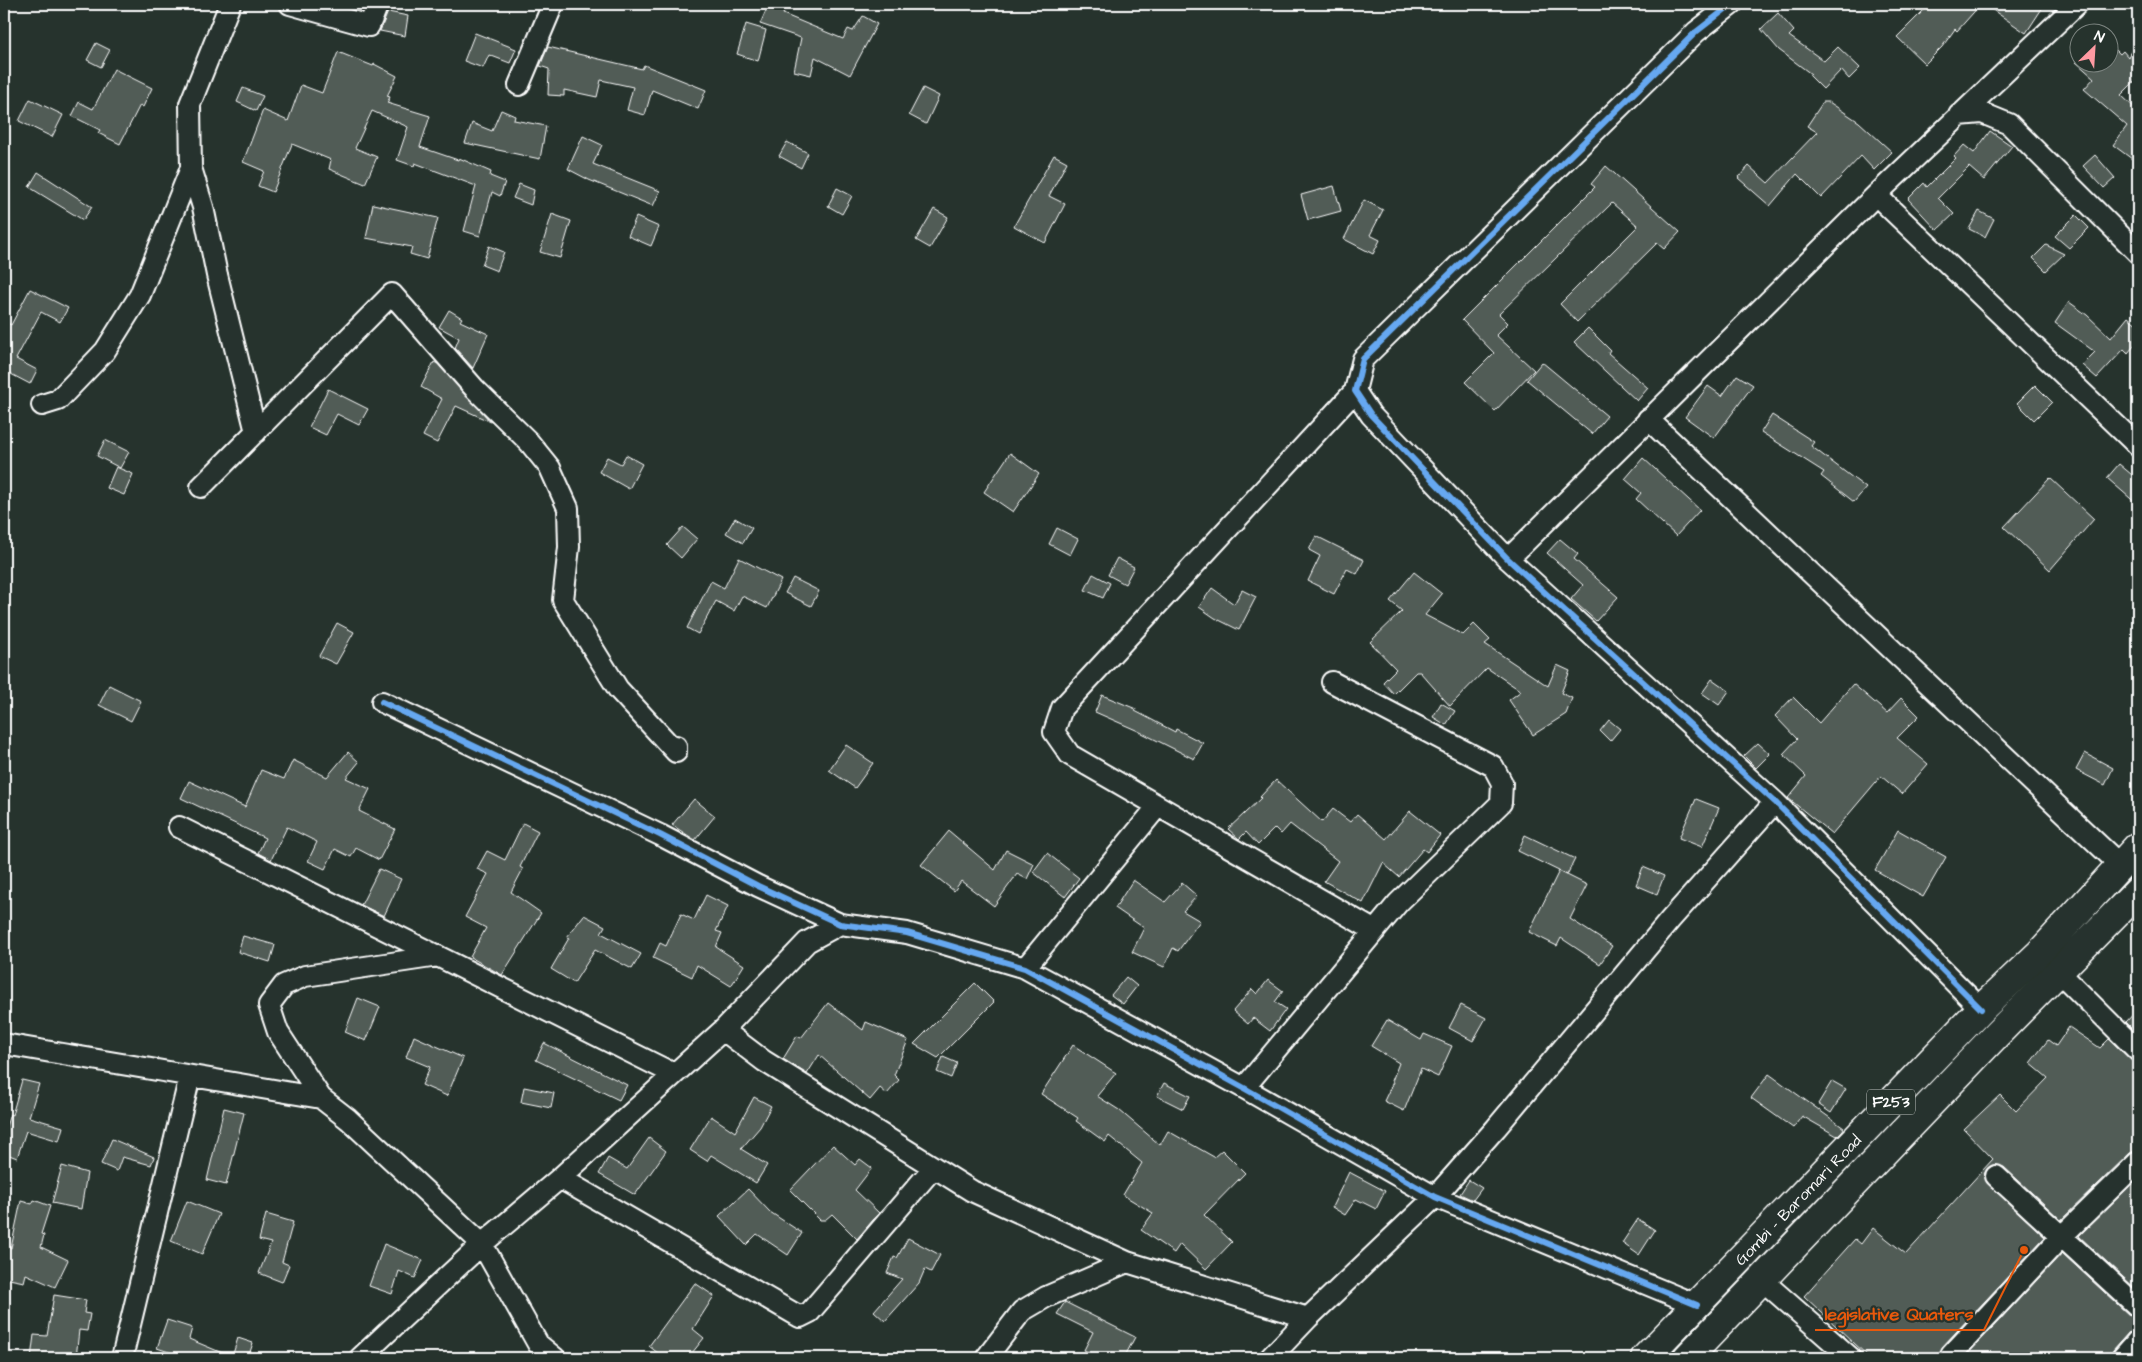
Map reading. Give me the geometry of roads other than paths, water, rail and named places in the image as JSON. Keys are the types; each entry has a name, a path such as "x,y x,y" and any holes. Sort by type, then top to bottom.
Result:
{"main road":[{"name":"Gombi - Baromari Road","path":"1645,1358 1981,1008 2040,953 2129,856"},
{"name":"Gombi - Baromari Road","path":"1686,1358 1763,1281 2058,972 2138,891"},
{"path":"1880,1113 1901,1136"}],"street":[{"path":"230,4 190,104 191,168 203,207 217,275 256,432"},
{"path":"290,4 369,26 378,4"},
{"path":"519,85 553,4"},
{"path":"1375,931 1070,755 1054,732 1062,708 1354,391 1362,359 1696,32 1732,4"},
{"path":"1508,559 1876,195 2078,4"},
{"path":"1959,116 1982,113 2009,124 2138,253"},
{"path":"42,405 58,400 105,351 136,303 191,168"},
{"path":"1876,195 2138,446"},
{"path":"201,487 392,294 475,389 529,442 550,468 568,508 569,547 563,600 618,689 676,752 676,746"},
{"path":"1354,391 1371,415 1508,559 1775,802 1981,1008"},
{"path":"1648,419 2129,856"},
{"path":"1244,1088 1398,903 1501,803 1502,783 1493,766 1332,682"},
{"path":"382,702 652,830 758,886 840,924 906,932 1025,968 1244,1088 1435,1197 1697,1305"},
{"path":"1270,1358 1308,1318 1435,1197 1502,1121 1670,920 1775,802"},
{"path":"1025,968 1158,806"},
{"path":"179,827 674,1074"},
{"path":"360,1358 482,1244 560,1178 723,1030 807,942 840,924"},
{"path":"438,956 305,976 284,985 269,1006 278,1032 321,1098 348,1119 482,1244 538,1344 555,1358"},
{"path":"2058,972 2138,1051"},
{"path":"723,1030 764,1061 972,1191 1127,1262 1308,1318"},
{"path":"4,1044 321,1098"},
{"path":"122,1358 190,1076"},
{"path":"1950,1355 2062,1236 2138,1162"},
{"path":"560,1178 800,1317 810,1312 934,1167"},
{"path":"1996,1176 2138,1307"},
{"path":"986,1358 1022,1311 1046,1297 1127,1262"},
{"path":"1763,1281 1851,1358"},
{"path":"2122,1358 2138,1340"}],"place":[{"name":"legislative Quaters","path":"2024,1250"}]}
